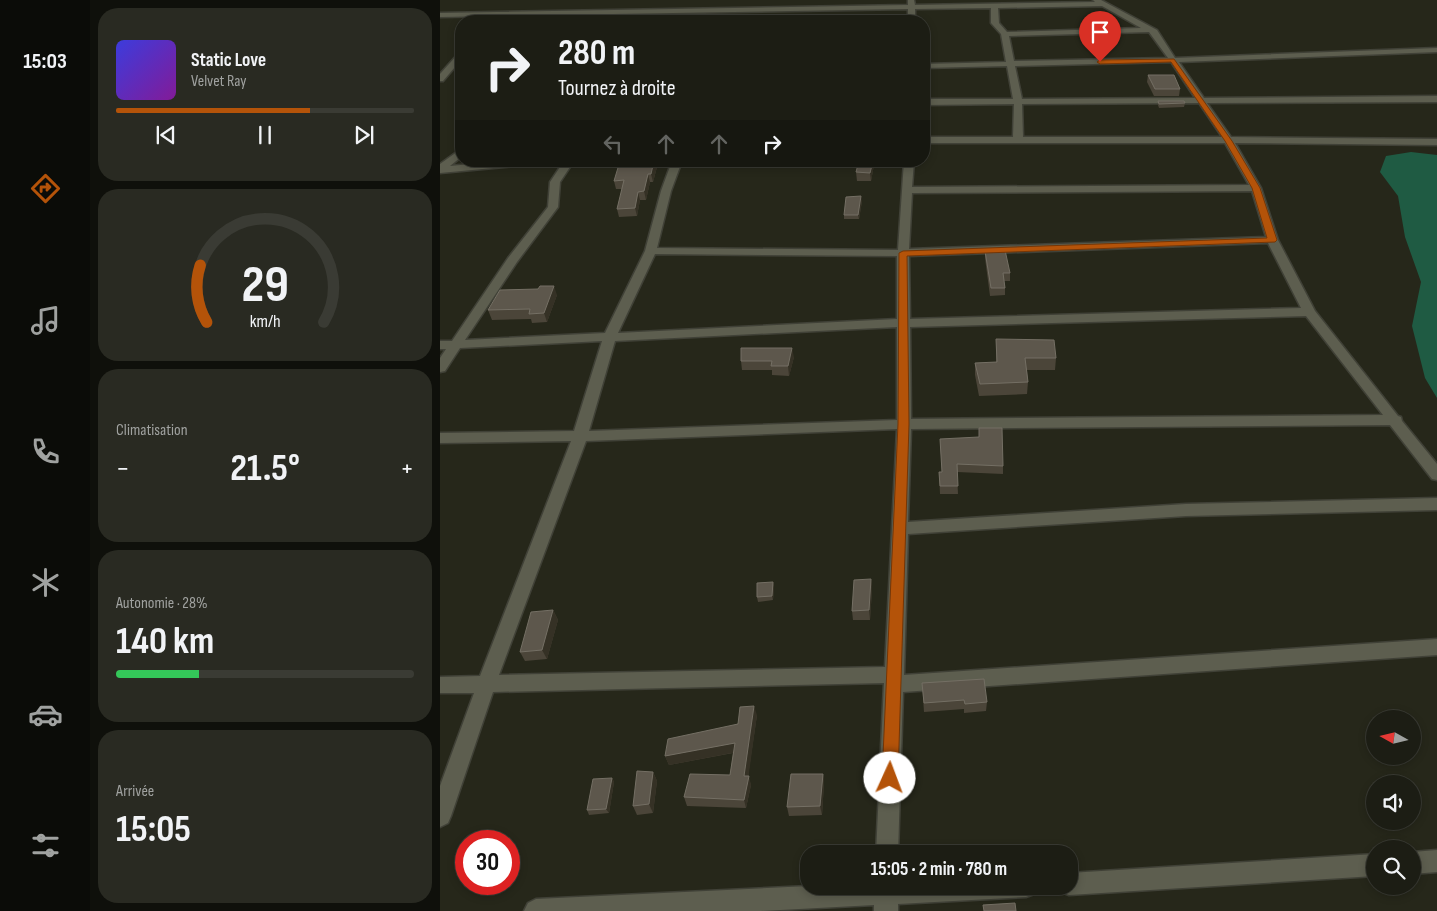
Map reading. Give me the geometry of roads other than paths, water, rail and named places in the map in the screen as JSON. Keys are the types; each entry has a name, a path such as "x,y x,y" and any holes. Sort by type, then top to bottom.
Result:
{"street":[{"path":"724,15 729,0"},
{"path":"440,15 564,13 645,9 805,11 911,3 994,5 1099,2 1154,32 1229,141 1256,188 1272,240 1309,312 1396,420 1437,475"},
{"path":"994,5 995,23 1005,34 1018,101 1018,140"},
{"path":"564,13 570,6"},
{"path":"642,15 645,9"},
{"path":"1005,34 1149,30"},
{"path":"930,66 1172,60 1437,50"},
{"path":"440,78 455,63"},
{"path":"440,66 452,66"},
{"path":"930,102 1437,99"},
{"path":"930,140 1437,142"},
{"path":"440,170 455,157"},
{"path":"440,170 472,167"},
{"path":"440,368 512,260 553,207 555,182 565,167"},
{"path":"440,816 487,683 580,436 610,336 651,251 666,191 675,167"},
{"path":"887,845 904,424 903,253 909,167"},
{"path":"907,190 1256,188"},
{"path":"651,251 903,253 1272,240"},
{"path":"440,345 903,323 1309,312"},
{"path":"440,438 580,436 904,424 1396,420"},
{"path":"900,529 1186,510 1437,504"},
{"path":"440,686 487,683 893,680 1437,647"},
{"path":"1421,862 1437,861"},
{"path":"1078,883 1366,866"},
{"path":"536,911 911,895"}]}
